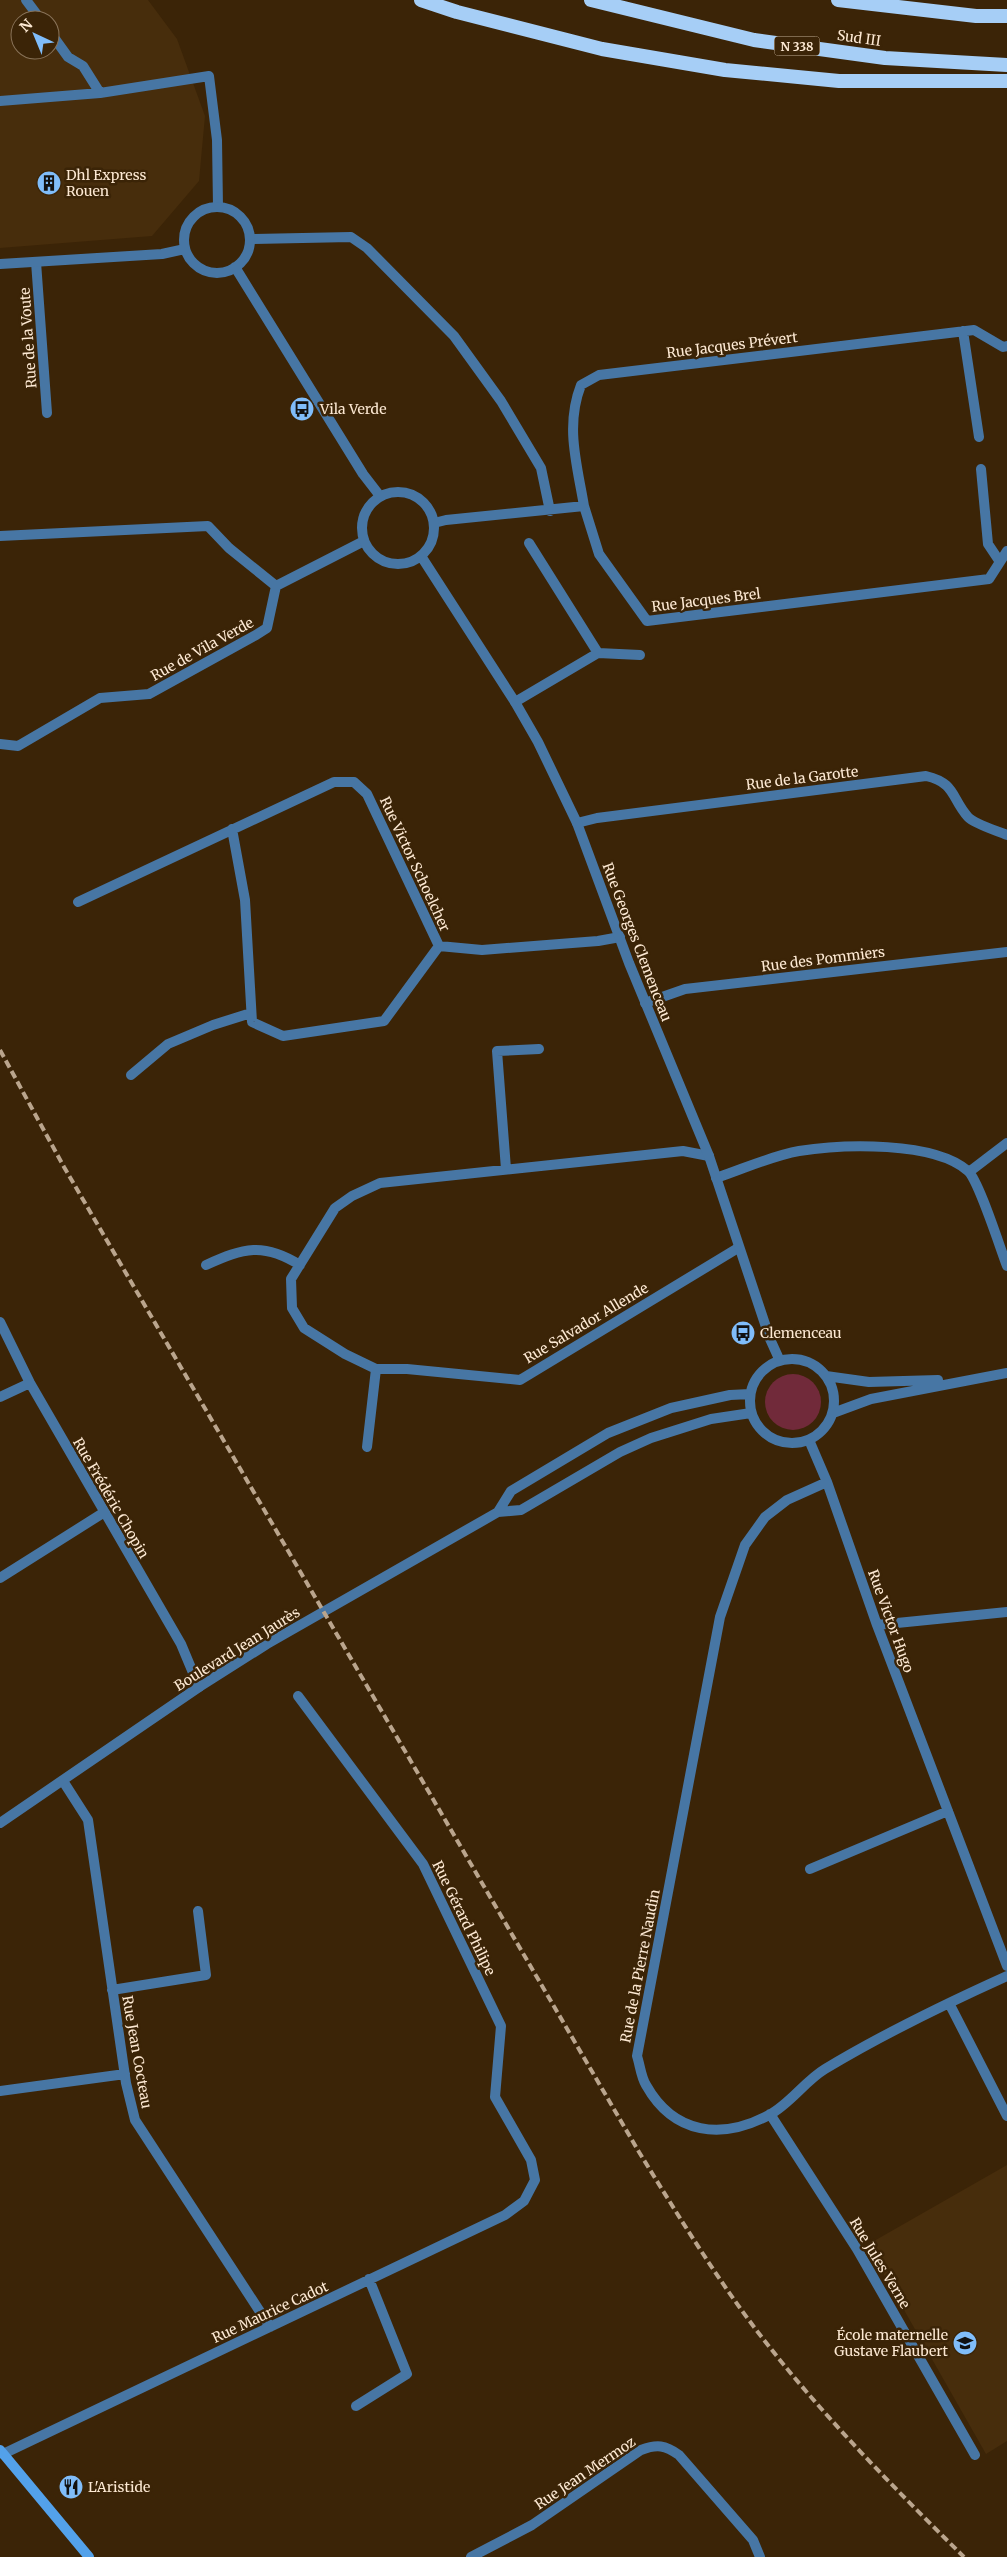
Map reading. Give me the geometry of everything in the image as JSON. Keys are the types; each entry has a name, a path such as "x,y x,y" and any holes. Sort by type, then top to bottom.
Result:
{"highway":[{"path":"421,0 457,12 602,49 725,70 839,81 1007,81"},
{"name":"Sud III","path":"591,0 754,40 886,58 1007,65"},
{"path":"838,0 976,16 1007,16"}],"main road":[{"path":"1,2452 89,2557"}],"street":[{"path":"60,46 68,57 83,66 100,94"},
{"path":"0,101 100,94 209,76 217,140 218,207"},
{"path":"207,208 228,208 238,214 245,222 250,239 248,252 235,267 226,272 207,271 190,259 185,249 186,229 190,220 207,208"},
{"path":"250,239 351,237 367,248 454,336 501,401 541,468 550,511"},
{"path":"0,264 162,254 185,249"},
{"name":"Rue de la Voute","path":"36,262 47,413"},
{"path":"235,267 363,474 380,496"},
{"name":"Rue Jacques Prévert","path":"584,506 571,432 575,400 581,384 599,375 974,330 1003,347 1007,346"},
{"path":"963,331 979,437"},
{"path":"981,468 988,544 1000,562"},
{"path":"397,492 411,494 422,501 431,512 434,523 431,542 421,556 409,563 395,564 381,560 370,552 364,541 362,526 365,513 380,496 397,492"},
{"path":"434,523 446,520 550,511 584,506"},
{"name":"Rue Jacques Brel","path":"584,506 599,554 647,621 988,579 1007,551"},
{"path":"0,536 208,526 229,548 276,586 364,541"},
{"path":"529,543 598,653"},
{"name":"Rue Georges Clemenceau","path":"421,556 515,702 538,742 577,823 645,1003 709,1156 738,1248 770,1339 780,1361"},
{"name":"Rue de Vila Verde","path":"0,744 18,746 100,698 149,694 256,635 267,628 276,586"},
{"path":"515,702 598,653 640,655"},
{"name":"Rue de la Garotte","path":"577,823 597,818 926,776 940,779 953,790 969,819 1007,835"},
{"name":"Rue Victor Schoelcher","path":"78,902 334,782 354,782 367,794 439,946"},
{"path":"131,1075 168,1044 213,1025 251,1013 245,900 232,829"},
{"name":"Rue Victor Schoelcher","path":"439,946 482,950 598,942 620,937"},
{"name":"Rue Victor Schoelcher","path":"251,1013 252,1022 284,1036 384,1021 439,946"},
{"name":"Rue des Pommiers","path":"645,1003 685,989 1007,952"},
{"path":"506,1169 497,1051 539,1049"},
{"path":"969,1172 1007,1143"},
{"path":"716,1178 798,1151 859,1145 931,1152 969,1172 983,1200 1007,1266"},
{"name":"Rue Salvador Allende","path":"709,1156 683,1151 380,1183 352,1196 335,1208 291,1279 292,1308 304,1328 345,1354 376,1369 407,1369 520,1380 738,1248"},
{"path":"206,1265 239,1251 268,1250 300,1265"},
{"name":"Rue Frédéric Chopin","path":"0,1322 30,1383 180,1644 199,1687"},
{"path":"793,1359 806,1361 817,1367 826,1376 832,1388 834,1400 833,1413 824,1429 809,1440 792,1443 774,1440 760,1429 751,1413 750,1394 756,1379 766,1368 780,1361 793,1359"},
{"path":"367,1447 376,1369"},
{"path":"833,1413 871,1399 1007,1373"},
{"path":"826,1376 869,1382 964,1380"},
{"path":"0,1397 30,1383"},
{"name":"Boulevard Jean Jaurès","path":"498,1512 511,1492 608,1433 671,1408 730,1395 750,1394"},
{"name":"Boulevard Jean Jaurès","path":"0,1823 199,1687 267,1644 498,1512 521,1510 620,1452 651,1438 711,1419 751,1413"},
{"name":"Rue Victor Hugo","path":"809,1440 827,1482 876,1625 1007,1966"},
{"name":"Rue de la Pierre Naudin","path":"827,1482 787,1500 765,1517 745,1545 720,1618 638,2056 646,2084 665,2109 684,2125 713,2130 744,2124 770,2114 823,2070 949,2003 1007,1976"},
{"path":"0,1578 103,1513"},
{"path":"876,1625 1007,1612"},
{"name":"Rue Gérard Philipe","path":"298,1696 423,1864 501,2026 495,2097 531,2160 536,2180"},
{"name":"Rue Jean Cocteau","path":"63,1781 88,1820 125,2074 135,2120 270,2326"},
{"path":"810,1869 948,1811"},
{"path":"112,1990 206,1975 198,1911"},
{"path":"949,2003 1007,2116"},
{"path":"0,2092 125,2074"},
{"name":"Rue Jules Verne","path":"770,2114 857,2249 975,2455"},
{"name":"Rue Maurice Cadot","path":"1,2452 505,2215 524,2202 536,2180"},
{"path":"356,2406 407,2374 369,2279"},
{"name":"Rue Jean Mermoz","path":"471,2557 532,2525 641,2450 656,2445 667,2446 678,2455 753,2540 760,2557"}],"shaded area":[{"path":"0,0 148,0 177,39 205,116 199,181 152,236 0,248"},
{"path":"793,1374 804,1376 813,1382 819,1391 821,1402 819,1413 813,1422 804,1428 793,1430 782,1428 773,1422 767,1413 765,1402 767,1391 773,1382 782,1376"},
{"name":"École maternelle Gustave Flaubert","path":"1007,2165 1007,2441 986,2454 867,2245"}],"railway":[{"path":"0,1050 64,1167 639,2152 695,2241 754,2327 803,2388 882,2474 964,2557"}],"place":[{"name":"Dhl Express Rouen","path":"49,183"},
{"name":"Vila Verde","path":"302,409"},
{"name":"Clemenceau","path":"743,1333"},
{"name":"École maternelle Gustave Flaubert","path":"965,2343"},
{"name":"L'Aristide","path":"71,2487"}]}
